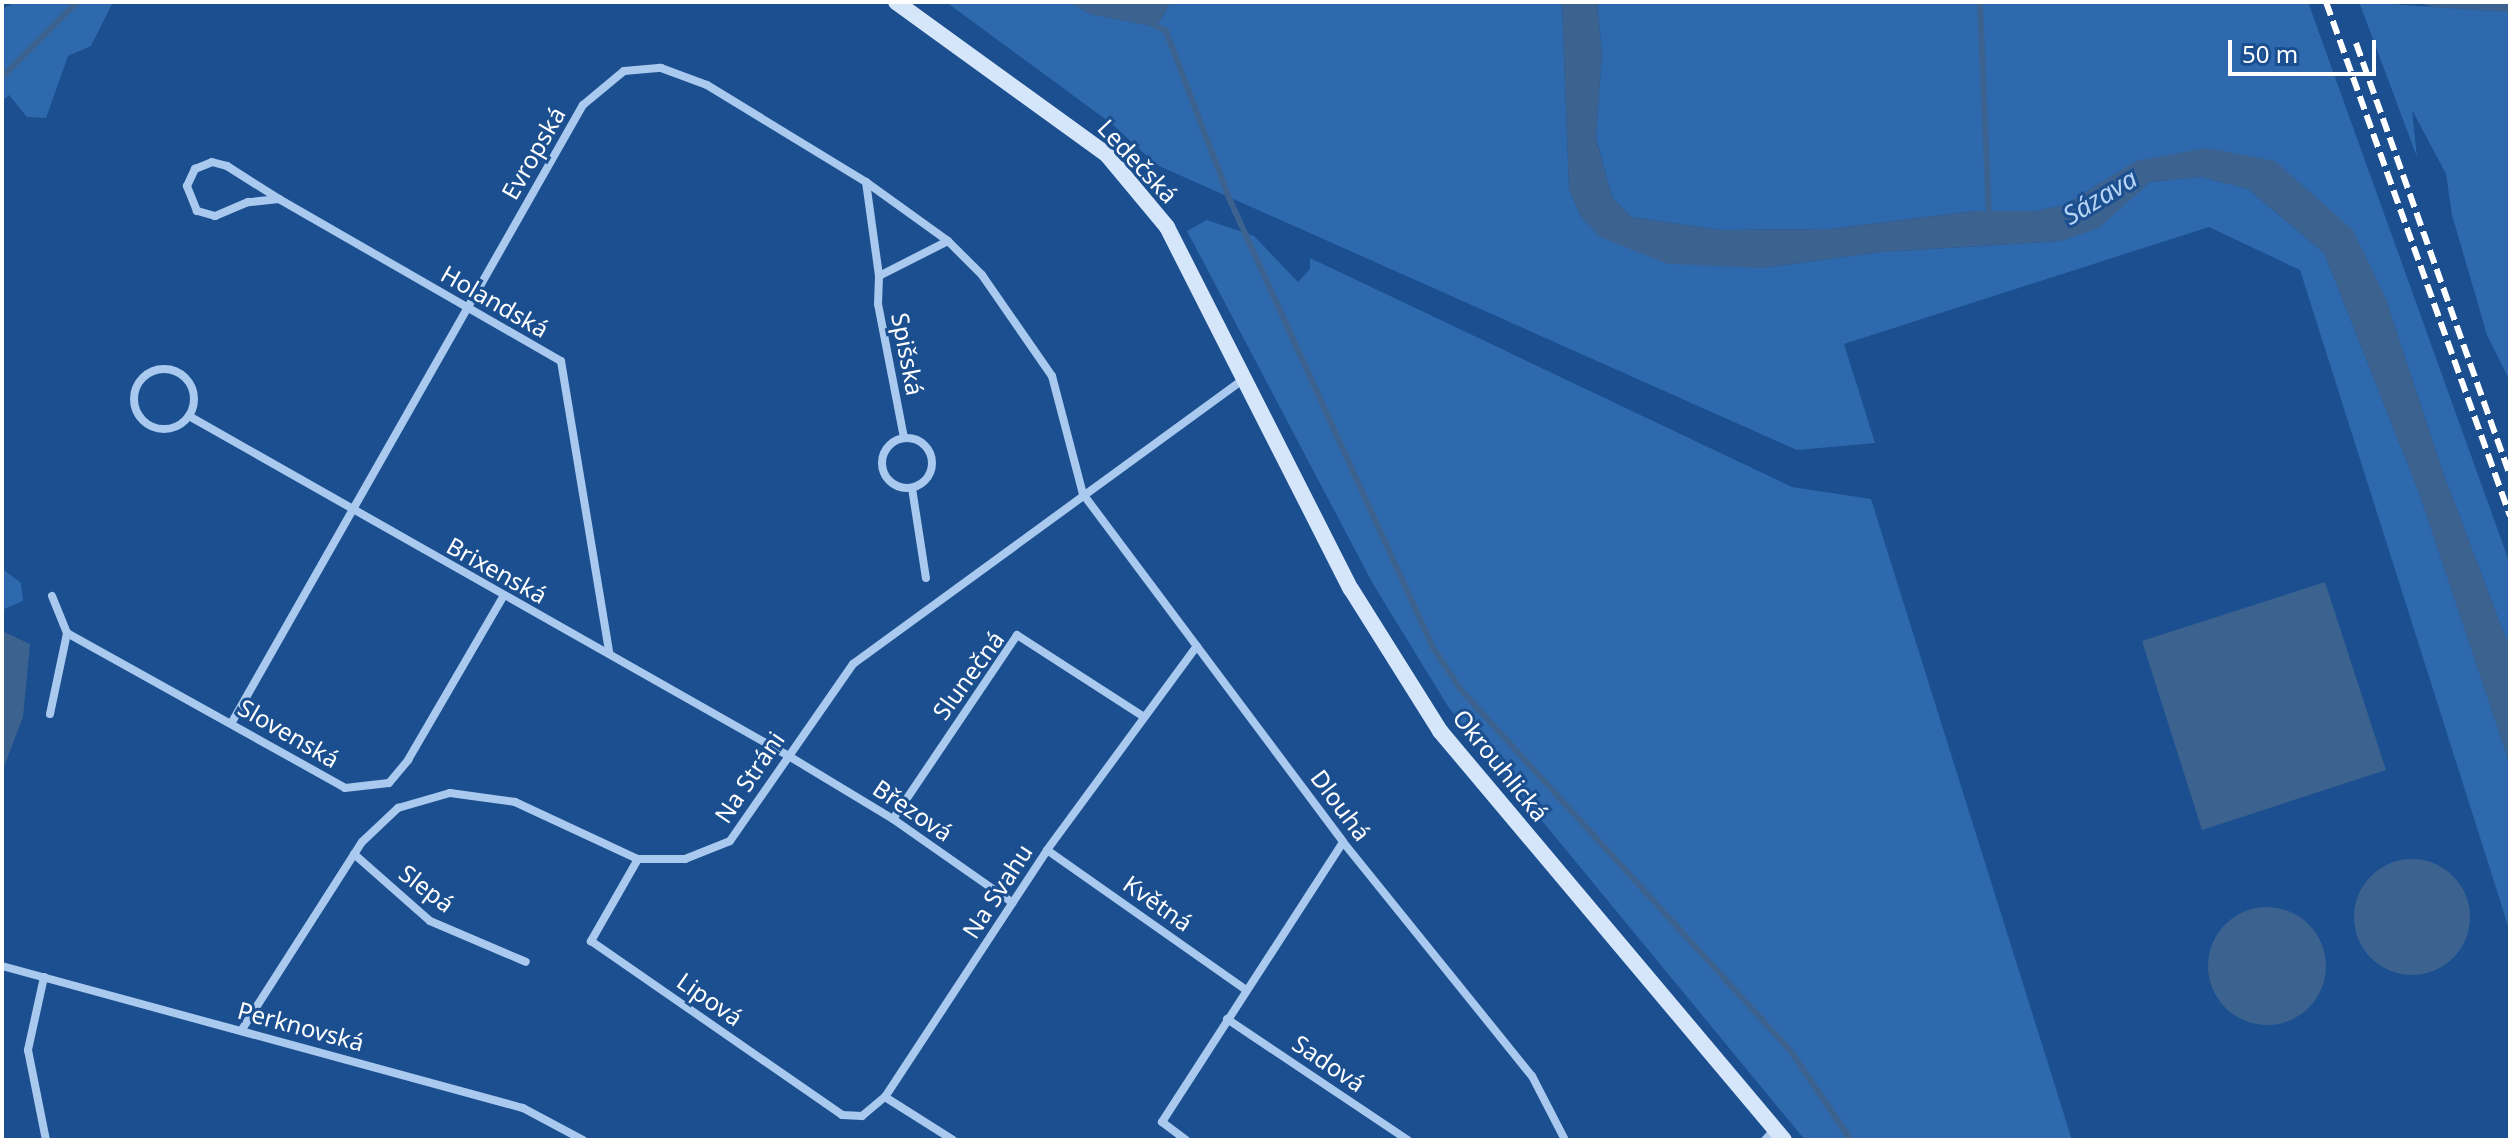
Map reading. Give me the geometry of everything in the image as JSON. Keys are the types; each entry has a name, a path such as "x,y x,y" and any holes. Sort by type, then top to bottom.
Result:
{"main road":[{"name":"Ledečská","path":"896,2 1107,155 1167,227 1246,377"},
{"name":"Okrouhlická","path":"1246,377 1351,589 1440,731 1775,1136"}],"street":[{"name":"Evropská","path":"232,722 583,105 624,71 661,68 707,85 866,182 948,241 982,275 1052,376 1083,494"},
{"name":"Holandská","path":"279,199 248,202 224,214 205,215 191,203 187,186 195,169 220,163 561,361 609,652"},
{"name":"Spišská","path":"866,182 879,276 878,304 904,438"},
{"path":"879,276 948,241"},
{"path":"163,369 182,375 194,397 189,416 174,428 149,426 134,405 140,381 163,369"},
{"name":"Na Stráni","path":"241,1031 354,854 398,808 450,793 515,802 638,859 685,859 730,841 853,664 1246,377"},
{"name":"Brixenská","path":"189,416 503,597 609,652 787,755"},
{"path":"904,438 921,442 932,462 927,479 912,488 892,483 882,465 886,449 904,438"},
{"path":"912,488 926,578"},
{"name":"Dlouhá","path":"1083,494 1343,842 1532,1076 1565,1140"},
{"path":"50,714 67,633 52,596"},
{"name":"Slovenská","path":"67,633 232,722 345,788 389,783 408,760 503,597"},
{"name":"Slunečná","path":"893,819 1017,635 1144,717"},
{"name":"Na Svahu","path":"885,1097 1047,850 1197,646"},
{"name":"Březová","path":"787,755 893,819 1013,903"},
{"path":"1186,1140 1162,1122 1343,842"},
{"name":"Květná","path":"1047,850 1246,990"},
{"name":"Slepá","path":"354,854 430,921 526,962"},
{"name":"Lipová","path":"638,859 591,941 842,1115 862,1116 885,1097"},
{"name":"Perknovská","path":"2,966 523,1108 583,1140"},
{"path":"44,977 28,1050 46,1140"},
{"name":"Sadová","path":"1227,1019 1408,1140"},
{"path":"885,1097 953,1140"},
{"path":"1565,1140 1573,1140"}],"shaded area":[{"path":"16,2 113,2 91,46 68,56 46,118 27,117 9,95 2,101 2,9"},
{"path":"946,2 1069,2 1090,14 1156,27 1171,2 1562,2 1569,189 1581,217 1735,266 1763,268 1881,252 2061,241 2116,212 2150,182 2201,177 2248,189 2324,253 2418,490 2510,765 2510,932 2300,270 2209,227 1844,344 1875,443 1797,450 1157,165 1112,124"},
{"path":"1597,2 2308,2 2510,564 2510,649 2443,472 2386,299 2275,161 2091,189 2064,205 2036,211 1974,211 1830,229 1721,230 1631,217 1612,197 1596,137 1602,53"},
{"path":"2359,2 2510,12 2510,381 2487,335 2452,215 2446,174 2412,110 2417,157"},
{"path":"1207,220 1254,236 1298,282 1310,269 1310,258 1792,487 1871,499 2072,1140 1805,1140 1449,708 1373,584 1187,231"},
{"path":"4,570 21,583 23,601 2,610"}],"water":[{"path":"1069,2 1171,2 1156,27 1089,14"},
{"name":"Sázava","path":"1562,2 1597,3 1602,53 1596,138 1612,197 1631,217 1721,230 1830,229 1974,211 2036,211 2064,205 2136,161 2207,148 2275,161 2353,230 2386,299 2443,472 2510,649 2510,765 2418,490 2324,253 2248,189 2201,177 2150,182 2099,228 2061,241 1881,252 1763,268 1668,264 1600,237 1581,217 1569,189"},
{"path":"2416,2 2510,2 2510,12 2433,7"},
{"path":"2325,582 2386,770 2202,830 2142,641"},
{"path":"2,631 30,644 23,717 2,772"},
{"path":"2412,859 2434,863 2453,876 2466,895 2470,917 2466,939 2453,958 2434,971 2412,975 2390,971 2371,958 2358,939 2354,917 2358,895 2371,876 2390,863"},
{"path":"2267,907 2300,917 2316,933 2326,966 2316,999 2300,1015 2267,1025 2234,1015 2218,999 2208,966 2218,933 2234,917"}],"waterway":[{"path":"2,77 77,2"},
{"path":"1980,2 1989,218"},
{"path":"1153,24 1166,31 1229,198 1432,646 1461,690 1790,1050 1851,1140"}],"railway":[{"path":"2326,2 2510,516"},
{"path":"2356,43 2510,476"}]}
